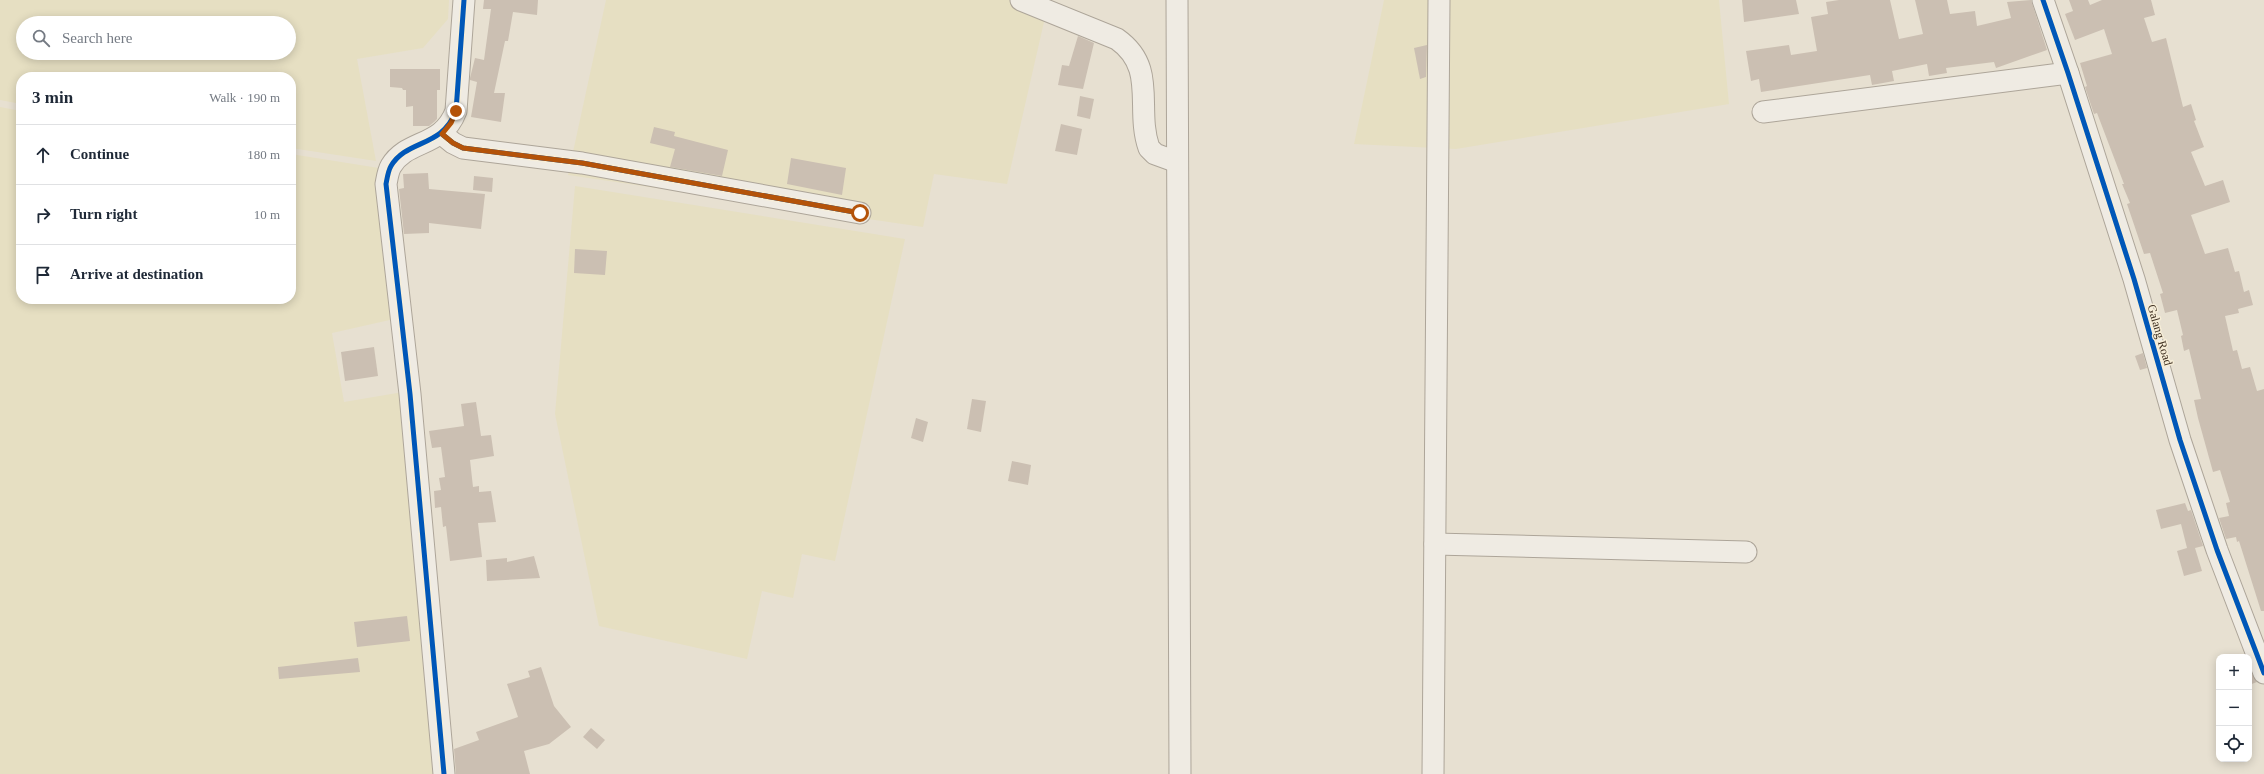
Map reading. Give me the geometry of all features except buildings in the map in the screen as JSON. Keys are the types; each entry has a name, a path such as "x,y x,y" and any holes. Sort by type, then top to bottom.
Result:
{"street":[{"path":"444,774 410,394 386,184 391,166 402,155 442,134 451,123 456,111 464,0"},
{"path":"1021,0 1118,39 1127,46 1140,66 1149,148 1155,154 1177,162"},
{"path":"1177,0 1180,774"},
{"path":"1433,774 1439,0"},
{"name":"Galang Road","path":"2043,0 2134,279 2180,440 2217,550 2264,673"},
{"path":"1763,112 2068,73"},
{"path":"442,134 453,143 463,148 582,163 860,213"},
{"path":"1435,544 1746,552"}],"shaded area":[{"path":"0,0 449,0 448,19 423,48 357,59 376,161 296,149 296,72 16,72 16,103 0,100"},
{"path":"606,0 1049,0 1007,184 934,174 923,227 568,175"},
{"path":"1384,0 1719,0 1729,104 1456,149 1354,144"},
{"path":"0,107 16,110 16,304 296,304 296,155 385,169 394,319 332,333 344,402 409,391 435,774 0,774"},
{"path":"575,186 905,239 835,561 802,554 793,598 762,591 747,659 599,626 555,414"}],"cycle path":[{"path":"444,774 410,394 386,184 390,168 398,157 406,151 434,138 450,123 456,111 464,0"},
{"path":"2043,0 2134,279 2180,440 2217,550 2264,673"},
{"path":"442,134 453,143 463,148 582,163 860,213"}],"route":[{"path":"456,111 451,123 442,134 453,143 463,148 582,163 860,213"}]}
